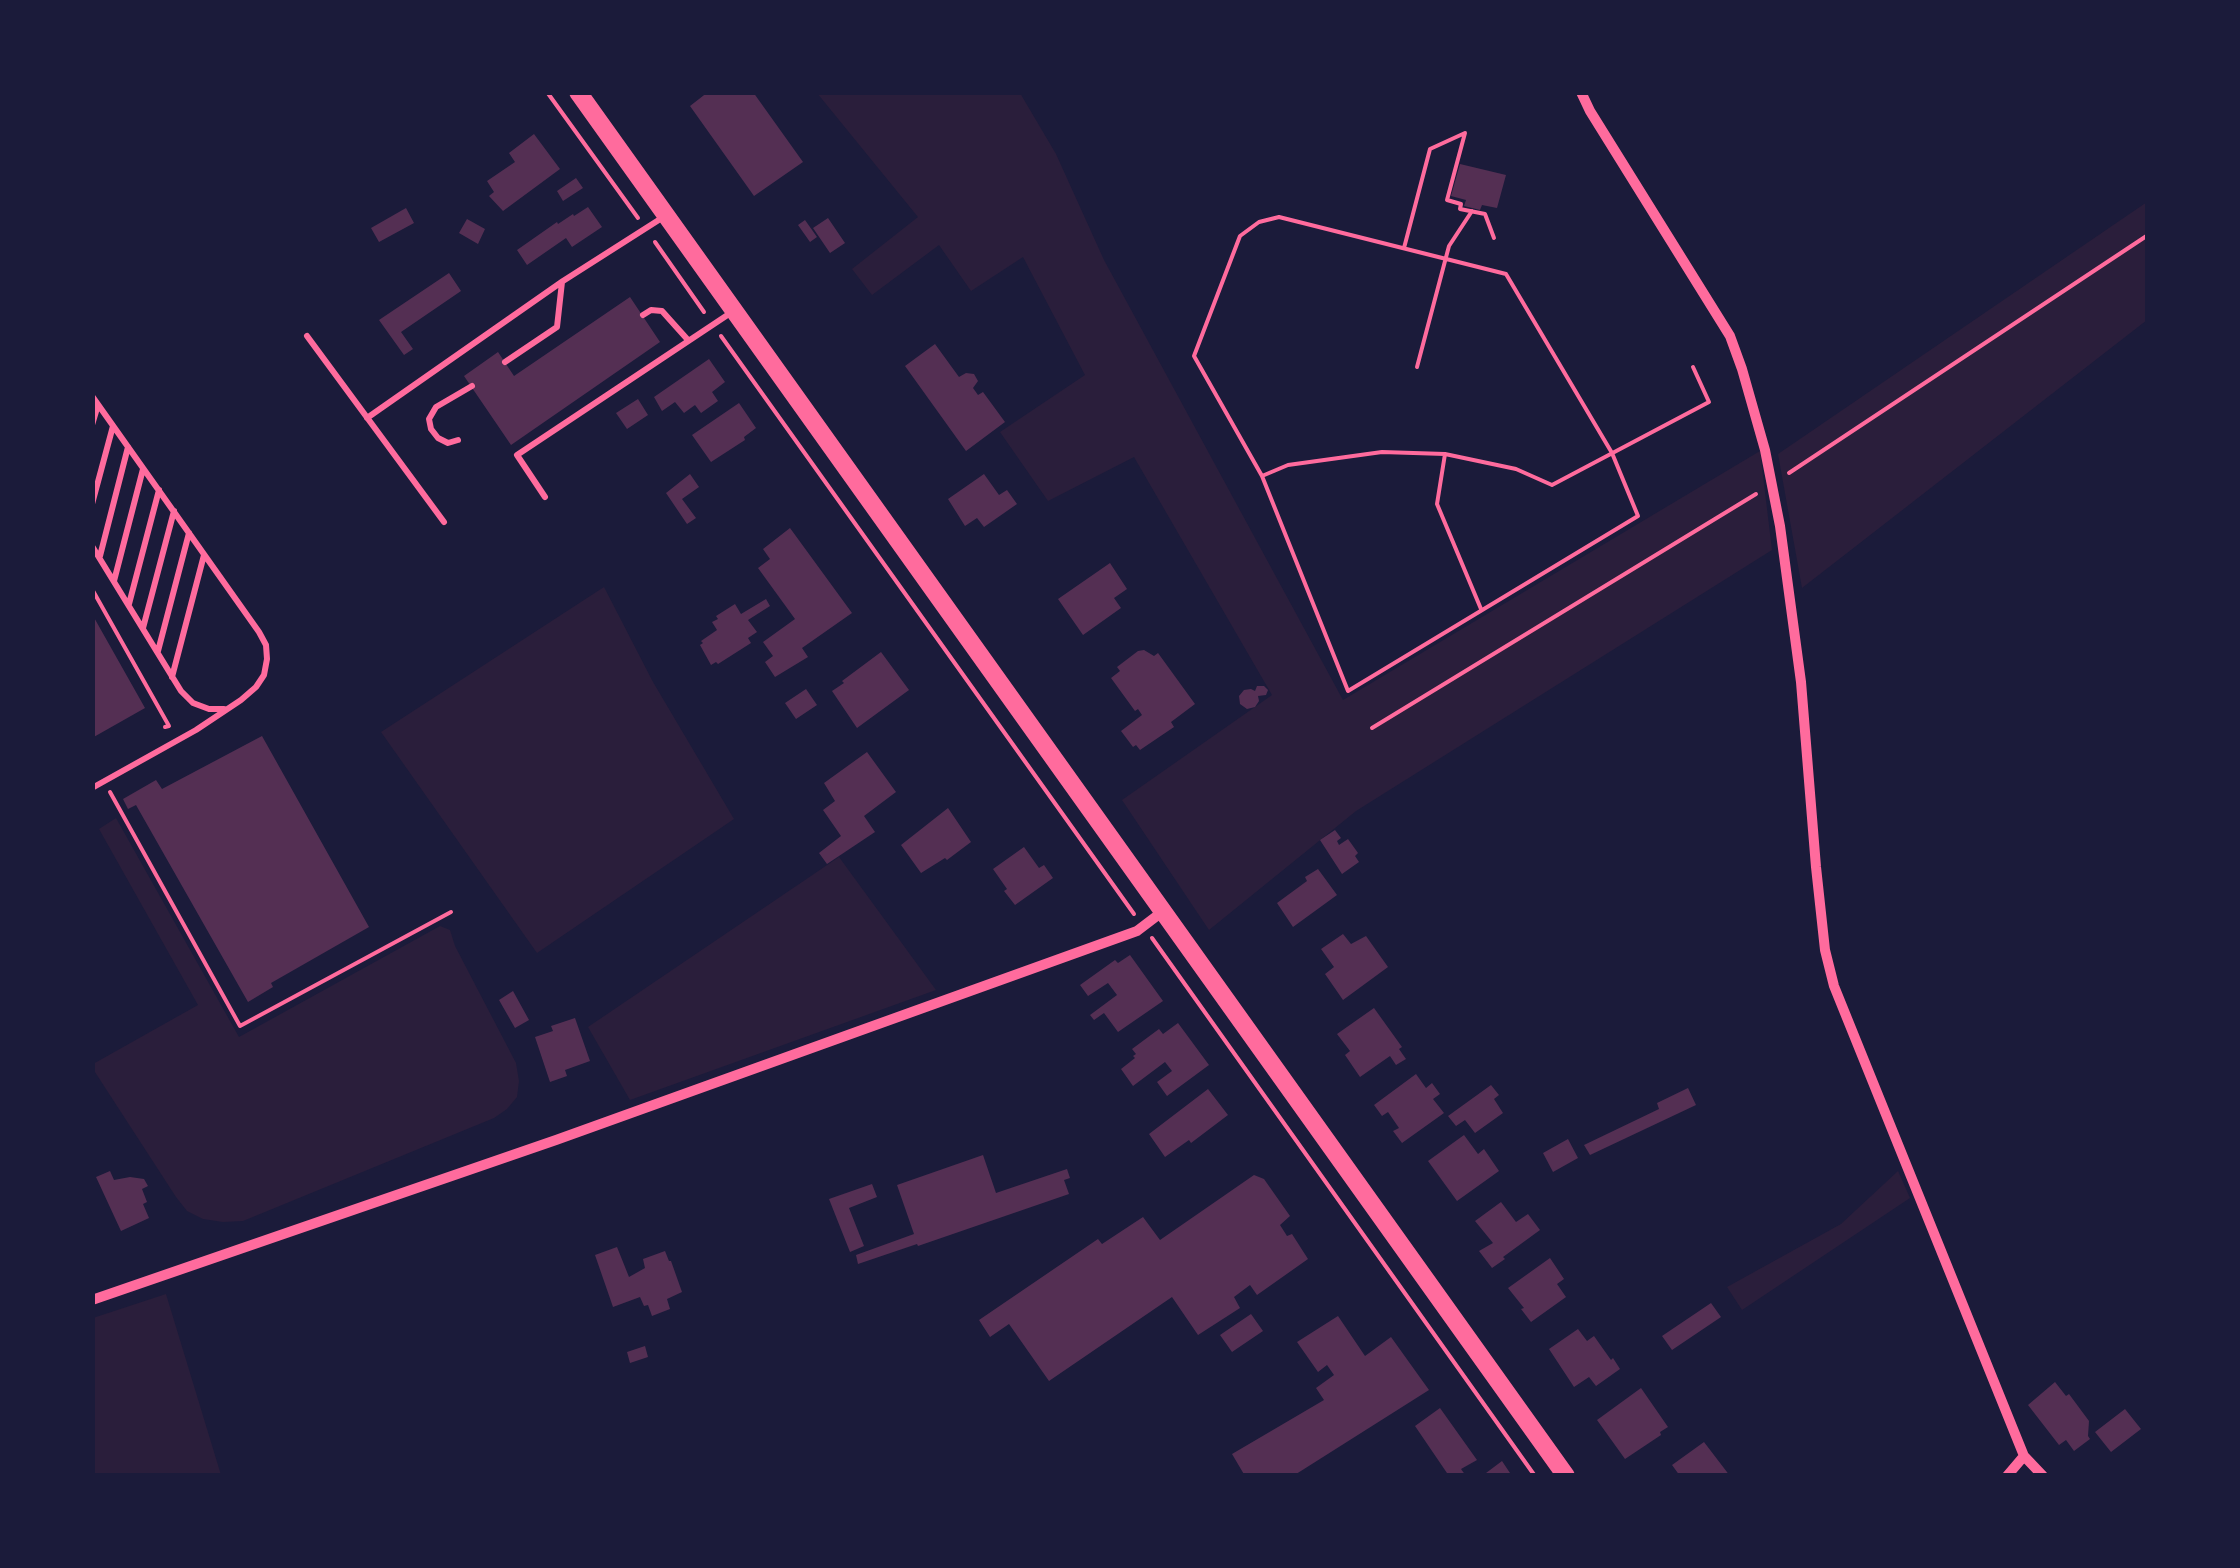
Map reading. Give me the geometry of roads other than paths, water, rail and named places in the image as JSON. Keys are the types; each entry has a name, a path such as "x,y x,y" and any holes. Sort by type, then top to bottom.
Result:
{"main road":[{"path":"578,92 1566,1476"}],"street":[{"path":"1582,92 1590,111 1730,336 1746,385 1780,526 1801,682 1818,884 1834,986 2024,1456 2043,1476"},
{"path":"92,1300 556,1140 1137,931 1162,912"},
{"path":"2007,1476 2024,1456"}],"lane":[{"path":"368,418 562,281 666,215"},
{"path":"506,362 557,327 562,281"},
{"path":"546,497 518,455 734,310"},
{"path":"643,316 662,311 688,340"},
{"path":"307,336 444,522"},
{"path":"458,440 448,443 438,438 430,430 429,420 436,407 472,386"},
{"path":"92,396 260,632 267,659 264,675 256,687 196,730 92,788"},
{"path":"92,425 98,404"},
{"path":"92,504 113,425"},
{"path":"99,557 128,446"},
{"path":"114,581 144,468"},
{"path":"128,605 159,489"},
{"path":"143,629 174,511"},
{"path":"158,652 189,532"},
{"path":"92,546 181,691 208,709 226,709"},
{"path":"172,677 204,554"}]}
